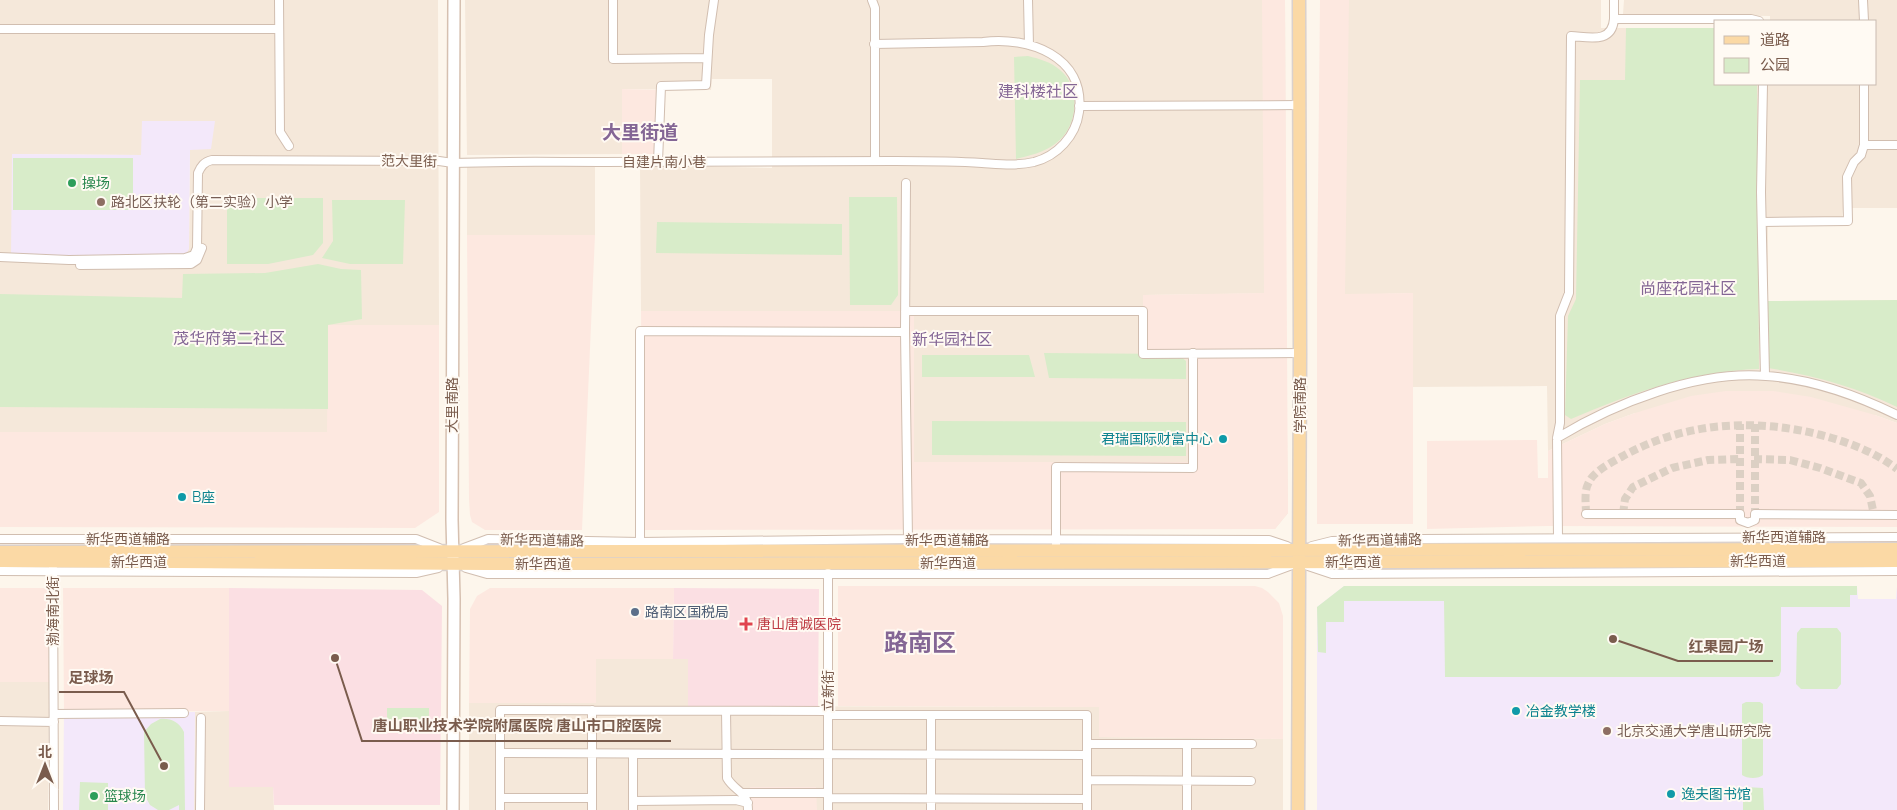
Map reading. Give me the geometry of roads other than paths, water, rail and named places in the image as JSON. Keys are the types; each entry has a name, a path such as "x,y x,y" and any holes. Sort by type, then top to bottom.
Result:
{"main road":[{"name":"学院南路","path":"1298,810 1299,0"},
{"name":"新华西道","path":"0,561 53,566 1056,546 1299,556 1897,561"},
{"name":"新华西道","path":"0,552 453,558 1299,556 1897,549"}],"street":[{"path":"279,0 280,132 289,146"},
{"name":"大里南路","path":"454,0 454,810"},
{"path":"613,0 614,59 708,58"},
{"path":"658,162 661,86 706,85 714,0"},
{"path":"872,0 875,8 875,161"},
{"path":"1028,0 1029,45"},
{"path":"1558,538 1557,438 1560,423 1560,316 1569,293 1571,36 1601,37 1612,31 1614,0"},
{"path":"1864,0 1864,20"},
{"path":"1614,19 1751,20"},
{"path":"0,30 279,29"},
{"path":"874,44 1016,41 1058,58 1065,65 1076,83 1080,106 1300,105"},
{"path":"1763,85 1764,375"},
{"path":"1762,222 1848,222 1847,176 1854,162 1861,155 1864,145 1864,85"},
{"name":"自建片南小巷","path":"453,163 920,161 1008,164 1035,162 1054,153 1064,145 1076,124 1080,106"},
{"path":"1864,145 1897,145"},
{"name":"范大里街","path":"0,257 69,260 185,258 194,255 197,248 198,173 200,166 207,162 346,160 439,161 453,163"},
{"name":"范大里街","path":"0,262 69,265 191,264 197,260 202,249 201,177 210,166 327,164 439,166 453,163"},
{"path":"906,183 905,332 908,539"},
{"path":"905,311 1143,311 1143,354 1300,353"},
{"path":"640,542 640,331 905,332"},
{"path":"1056,546 1056,468 1193,468 1193,353"},
{"path":"1557,438 1583,423 1662,391 1723,376 1764,375 1785,378 1834,389 1897,415"},
{"path":"1586,514 1740,514 1740,520 1748,523 1755,520 1756,514 1897,515"},
{"path":"1748,523 1748,538"},
{"name":"新华西道辅路","path":"0,539 416,539 487,574 1268,574 1299,556 1332,541 1897,537"},
{"name":"新华西道辅路","path":"453,558 488,539 640,542 908,539 1056,546"},
{"path":"1299,556 1332,574 1897,571"},
{"path":"0,571 53,566"},
{"name":"渤海南北街","path":"53,566 54,810"},
{"name":"立新街","path":"828,573 828,810"},
{"path":"500,810 500,710 1087,715 1088,810"},
{"path":"592,710 592,810"},
{"path":"726,711 727,778 732,786 743,793 931,798 1088,799"},
{"path":"0,721 184,713"},
{"path":"931,715 931,810"},
{"path":"200,718 200,810"},
{"path":"1088,744 1252,744"},
{"path":"1187,744 1187,810"},
{"path":"500,753 1088,755"},
{"path":"633,754 633,810"},
{"path":"1088,780 1251,781"},
{"path":"743,793 748,807"},
{"path":"500,798 592,798"},
{"path":"633,801 736,800 748,807"}],"tunnel":[{"path":"1740,424 1740,514"},
{"path":"1755,424 1755,514"},
{"path":"1586,514 1587,487 1590,479 1598,471 1623,456 1671,436 1720,426 1771,426 1821,435 1851,444 1880,458 1897,469"},
{"path":"1623,514 1625,499 1633,487 1672,468 1708,460 1740,459"},
{"path":"1754,459 1790,460 1820,468 1861,483 1870,496 1874,515"}],"place":[{"name":"操场","path":"72,183"},
{"name":"路北区扶轮（第二实验）小学","path":"101,202"},
{"name":"君瑞国际财富中心","path":"1223,439"},
{"name":"B座","path":"182,497"},
{"name":"路南区国税局","path":"635,612"},
{"name":"唐山唐诚医院","path":"746,624"},
{"name":"红果园广场","path":"1613,639"},
{"name":"唐山职业技术学院附属医院 唐山市口腔医院","path":"335,658"},
{"name":"冶金教学楼","path":"1516,711"},
{"name":"北京交通大学唐山研究院","path":"1607,731"},
{"name":"足球场","path":"164,766"},
{"name":"逸夫图书馆","path":"1671,794"},
{"name":"篮球场","path":"94,796"}],"district":[{"name":"建科楼社区","path":"1038,91"},
{"name":"大里街道","path":"640,132"},
{"name":"尚座花园社区","path":"1688,288"},
{"name":"茂华府第二社区","path":"229,338"},
{"name":"新华园社区","path":"952,339"},
{"name":"路南区","path":"920,643"}]}
